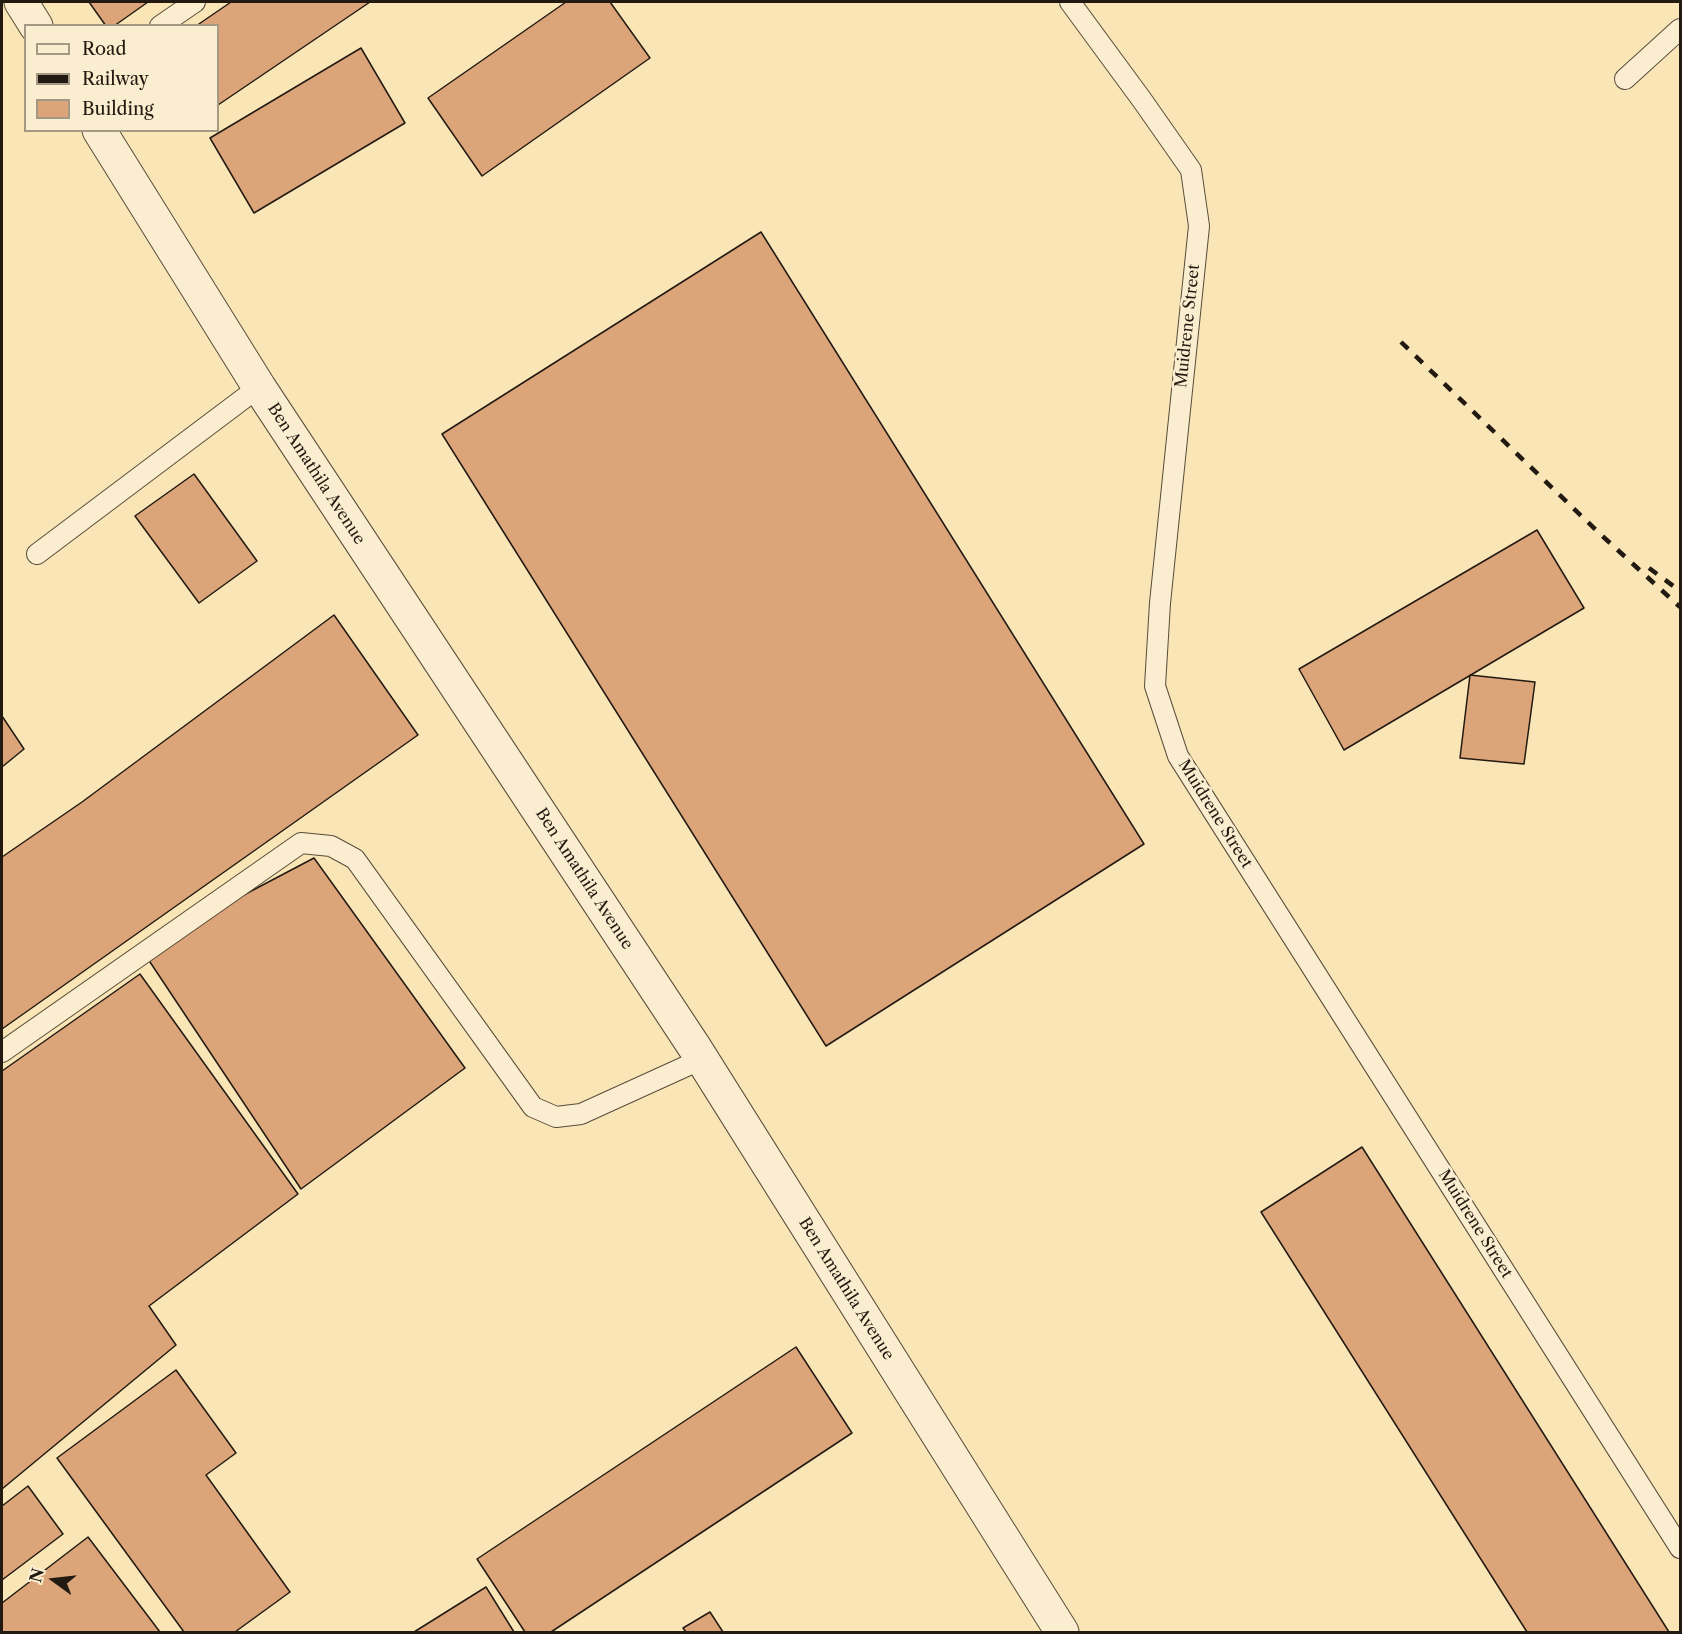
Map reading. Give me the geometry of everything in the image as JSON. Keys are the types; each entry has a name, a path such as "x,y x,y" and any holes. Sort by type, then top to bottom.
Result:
{"street":[{"path":"21,2 35,24"},
{"name":"Ben Amathila Avenue","path":"100,132 259,387 702,1059 1062,1632"}],"lane":[{"path":"163,24 195,2"},
{"name":"Muidrene Street","path":"1070,2 1191,170 1199,226 1160,603 1155,686 1178,756 1680,1548"},
{"path":"1625,79 1680,29"},
{"path":"38,554 259,387"},
{"path":"2,1052 301,843 331,846 355,859 533,1107 556,1118 581,1114 702,1059"}],"building":[{"path":"89,2 148,2 117,24 105,24"},
{"path":"231,2 370,2 219,104 219,24 199,24"},
{"path":"566,2 610,2 650,58 482,176 428,98"},
{"path":"361,48 405,123 254,213 210,138"},
{"path":"761,232 1144,844 826,1046 442,434"},
{"path":"194,474 257,561 199,603 135,516"},
{"path":"1537,530 1584,608 1344,750 1299,669"},
{"path":"334,615 418,735 2,1029 2,857 82,802"},
{"path":"1470,675 1535,682 1524,764 1460,758"},
{"path":"2,716 24,749 2,767"},
{"path":"314,858 465,1068 301,1189 146,956 238,898"},
{"path":"140,974 298,1194 149,1306 176,1345 2,1489 2,1071"},
{"path":"1362,1147 1669,1632 1527,1632 1261,1212"},
{"path":"796,1347 852,1433 551,1632 525,1632 477,1559"},
{"path":"176,1370 236,1453 206,1475 290,1592 235,1632 184,1632 57,1458"},
{"path":"28,1486 63,1534 2,1580 2,1506"},
{"path":"88,1537 160,1632 2,1632 2,1603"},
{"path":"486,1587 514,1632 414,1632"},
{"path":"710,1612 723,1632 686,1632 683,1628"}],"railway":[{"path":"1401,342 1598,532 1680,607"},
{"path":"1649,568 1680,591"}]}
